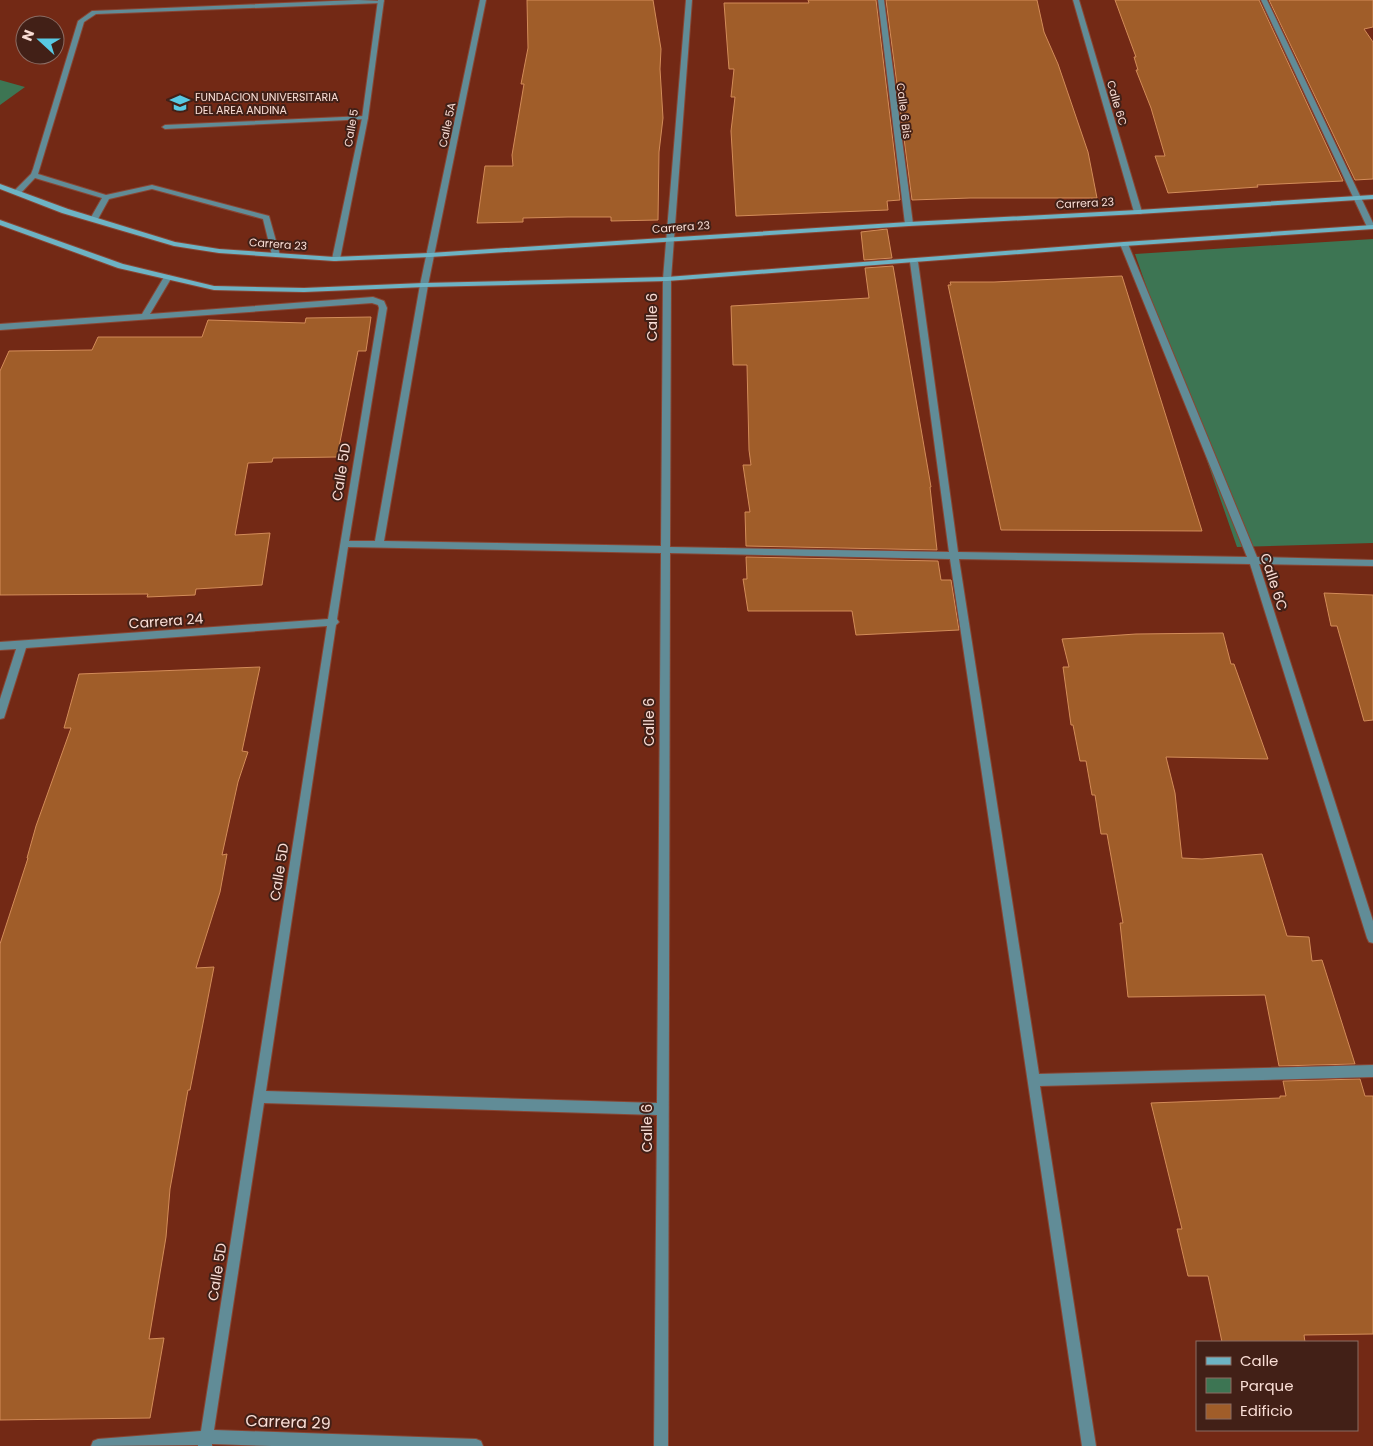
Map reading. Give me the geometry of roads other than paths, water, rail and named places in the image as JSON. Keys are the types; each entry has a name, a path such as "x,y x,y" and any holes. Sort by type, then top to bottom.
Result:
{"main road":[{"name":"Carrera 23","path":"0,186 66,211 174,244 219,251 336,259 430,255 908,224 1138,212 1373,196"},
{"path":"0,222 121,266 214,288 304,290 424,285 667,280 1124,244 1372,227"}],"street":[{"name":"Calle 5A","path":"379,544 424,285 483,0"},
{"name":"Calle 6","path":"660,1446 667,280 672,239 689,0"},
{"name":"Calle 6 Bis","path":"880,0 908,224"},
{"name":"Calle 6C","path":"1076,0 1138,212"},
{"path":"1264,0 1356,198 1372,227"},
{"path":"17,192 34,176 81,20 94,12 381,1"},
{"name":"Calle 5","path":"336,259 365,118 381,1"},
{"path":"165,127 365,118"},
{"path":"34,176 106,198 152,186 266,218 276,255"},
{"path":"94,219 106,198"},
{"name":"Calle 6C","path":"1124,244 1253,560 1373,938"},
{"path":"914,262 954,554 1089,1446"},
{"path":"0,326 145,316 168,277"},
{"name":"Calle 5D","path":"145,316 373,300 381,303 383,308 344,544 334,622 206,1441"},
{"path":"344,544 1373,563"},
{"name":"Carrera 24","path":"0,646 334,622"},
{"path":"0,715 22,645"},
{"path":"1033,1080 1373,1071"},
{"path":"260,1097 662,1109"},
{"name":"Carrera 29","path":"98,1446 206,1441 476,1446"}],"place":[{"name":"FUNDACION UNIVERSITARIA DEL AREA ANDINA","path":"180,103"}]}
